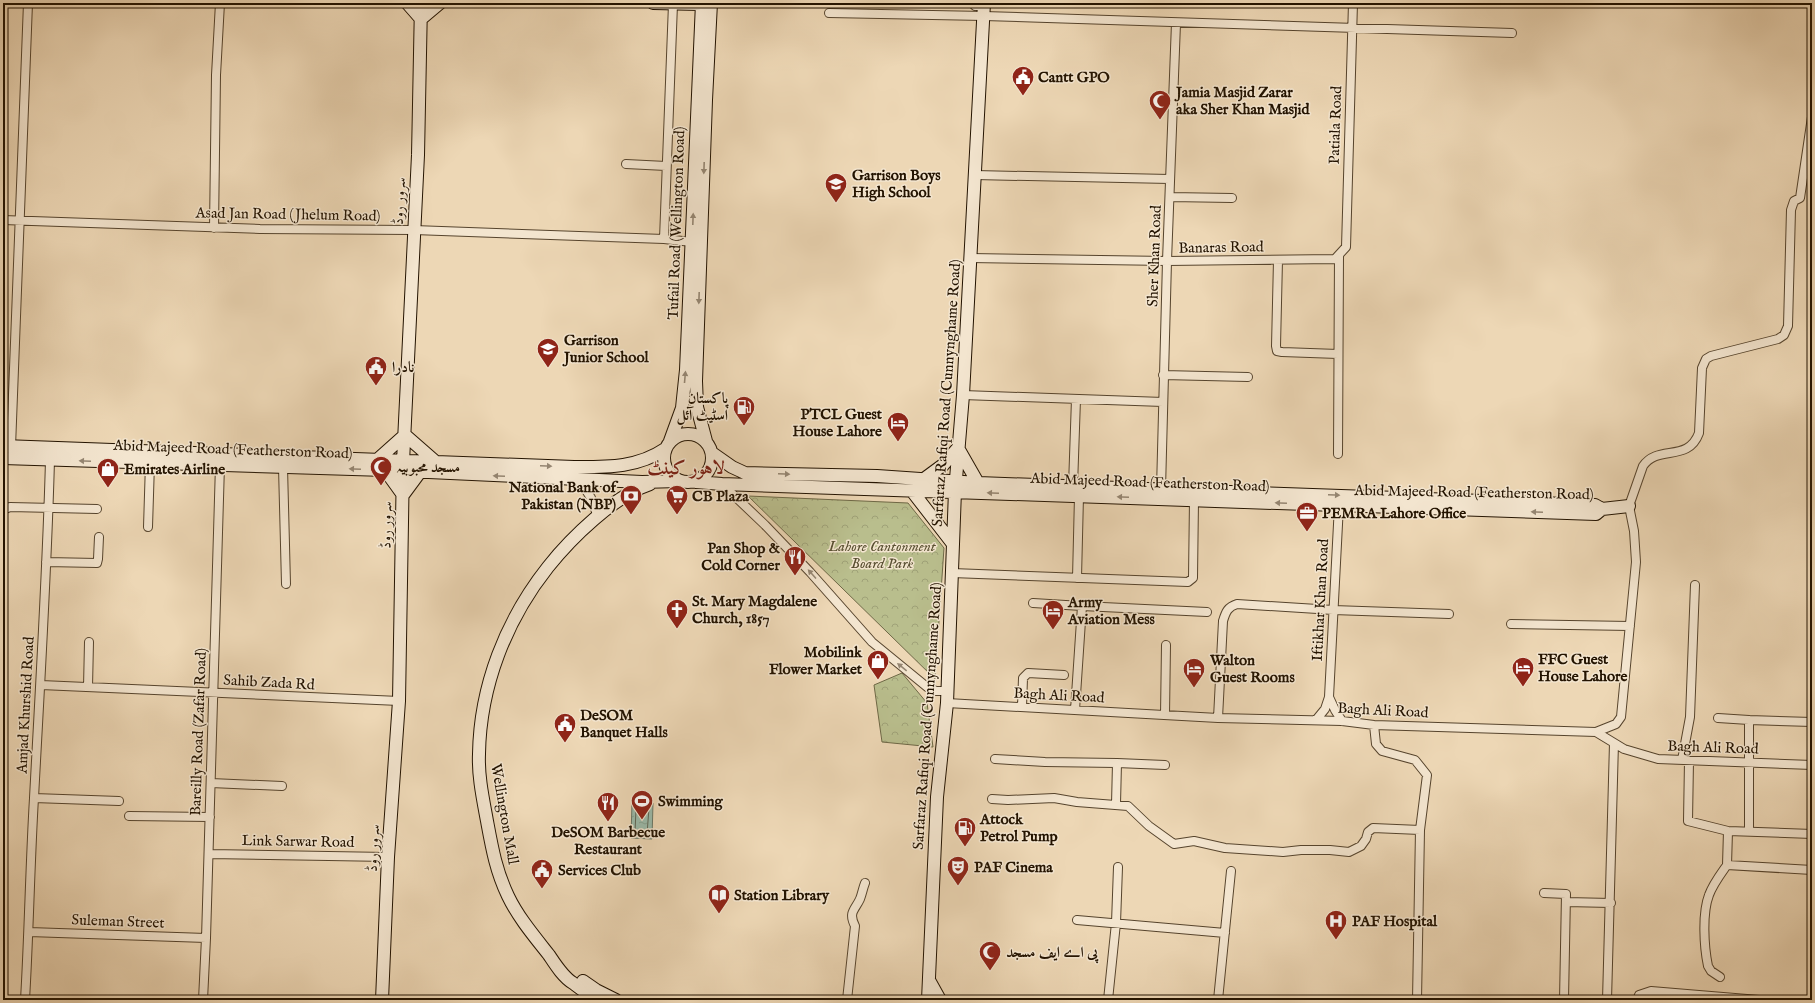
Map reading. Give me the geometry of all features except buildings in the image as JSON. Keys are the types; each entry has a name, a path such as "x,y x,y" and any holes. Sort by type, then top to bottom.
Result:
{"street":[{"path":"7,447 20,220 28,3"},
{"path":"214,228 216,75 220,3"},
{"path":"407,3 421,19 440,3"},
{"name":"سرور روڈ","path":"382,998 388,857 399,701 403,467 418,155 421,3"},
{"path":"653,3 705,3"},
{"name":"Tufail Road (Wellington Road)","path":"668,445 680,414 684,390 705,3"},
{"name":"Tufail Road (Wellington Road)","path":"705,3 706,100 696,381 697,408 706,441"},
{"path":"972,3 975,6 984,8"},
{"name":"Patiala Road","path":"1339,255 1346,247 1353,3"},
{"path":"664,240 673,4"},
{"path":"830,13 984,8 1176,23 1512,33"},
{"name":"Sarfaraz Rafiqi Road (Cunnynghame Road)","path":"928,1000 930,982 937,797 947,697 955,486 963,394 984,8"},
{"name":"Sher Khan Road","path":"1161,489 1163,375 1176,23"},
{"path":"1596,732 1616,724 1621,717 1636,554 1632,517 1629,506 1646,462 1654,457 1685,450 1697,439 1699,433 1702,368 1706,359 1715,354 1778,339 1784,335 1788,326 1792,206 1794,201 1800,198 1812,117"},
{"path":"626,164 666,166"},
{"path":"975,175 1170,178"},
{"path":"1170,197 1232,198"},
{"name":"Asad Jan Road (Jhelum Road)","path":"3,220 214,228 414,230 692,242"},
{"path":"1338,454 1339,255"},
{"name":"Banaras Road","path":"970,258 1167,261 1335,259 1339,255"},
{"path":"1278,260 1277,351 1338,354"},
{"path":"1163,375 1248,377"},
{"path":"963,394 1163,402"},
{"path":"1076,399 1077,578"},
{"path":"684,434 692,434 706,441 712,453 713,462 710,470 704,477 696,482 690,483 678,481 670,475 665,467 663,458 668,445 677,437 684,434"},
{"path":"377,460 405,435 438,463"},
{"name":"Abid Majeed Road (Featherston Road)","path":"3,458 386,470 438,463 614,467 637,463 668,445"},
{"name":"Abid Majeed Road (Featherston Road)","path":"7,447 377,460 420,472 657,482 678,481"},
{"path":"924,479 943,465 958,448 978,483"},
{"name":"Abid Majeed Road (Featherston Road)","path":"712,453 732,467 745,473 924,479 955,486 1142,493 1194,500 1596,514 1602,509 1629,506"},
{"name":"Amjad Khurshid Road","path":"25,1000 34,798 41,685 50,460"},
{"path":"148,527 150,463"},
{"name":"Bareilly Road (Zafar Road)","path":"203,1000 209,854 220,465"},
{"path":"283,467 286,584"},
{"path":"386,470 403,495 420,472"},
{"path":"578,479 591,498 598,517"},
{"name":"Wellington Mall","path":"582,1000 575,992 572,983 555,964 525,923 508,896 494,860 480,786 478,754 481,719 491,674 497,656 509,628 524,600 558,555 598,517 633,491 657,482"},
{"name":"Abid Majeed Road (Featherston Road)","path":"696,482 912,491 978,483 1076,491"},
{"name":"Bagh Ali Road","path":"722,484 765,525 805,567 872,642 927,687 947,697 1022,707 1218,718 1316,720 1342,721 1374,725 1596,732 1624,749 1646,756 1686,761 1749,762 1812,766"},
{"name":"Abid Majeed Road (Featherston Road)","path":"1142,493 1161,489 1595,505 1602,509"},
{"path":"912,491 953,544"},
{"path":"952,573 1188,582 1193,578 1194,500"},
{"name":"Iftikhar Khan Road","path":"1316,720 1325,708 1329,697 1339,505"},
{"path":"3,512 5,509 10,507 97,509"},
{"path":"46,562 97,563 99,538"},
{"path":"1695,585 1690,717 1686,761 1688,821 1728,831 1812,834"},
{"path":"1033,603 1207,612"},
{"path":"1218,718 1223,621 1230,606 1237,604 1334,610 1449,614"},
{"path":"1075,710 1082,606"},
{"path":"1511,624 1630,626"},
{"path":"88,687 89,642"},
{"path":"1164,715 1166,645"},
{"path":"1022,707 1023,678 1025,674 1064,675"},
{"name":"Sahib Zada Rd","path":"41,685 399,701"},
{"path":"1329,697 1342,721"},
{"path":"1718,718 1812,722"},
{"path":"1749,720 1749,831"},
{"path":"1374,725 1376,744 1382,751 1415,760 1427,775 1420,830 1417,1000"},
{"path":"1607,1000 1611,903 1614,743"},
{"path":"995,759 1045,762 1165,765"},
{"path":"1116,804 1117,763"},
{"path":"211,784 282,786"},
{"path":"992,799 1008,800 1044,797 1095,804 1116,804 1128,806 1149,826 1174,844 1194,840 1225,848 1283,852 1301,850 1330,850 1349,852 1360,846 1366,839 1368,832 1373,828 1420,830"},
{"path":"34,798 119,801"},
{"path":"129,816 210,817"},
{"path":"1720,977 1708,966 1705,916 1708,896 1712,886 1727,865 1728,831"},
{"name":"Link Sarwar Road","path":"209,854 388,857"},
{"path":"1727,865 1812,870"},
{"path":"1108,1000 1116,923 1118,867"},
{"path":"1218,1000 1231,872"},
{"path":"847,1000 855,926 852,914 856,903 860,899 865,883"},
{"path":"1544,893 1566,894 1564,1000"},
{"path":"1566,902 1611,903"},
{"path":"1077,920 1225,933"},
{"name":"Suleman Street","path":"29,932 206,938"},
{"path":"555,964 596,990 616,1000"},
{"path":"930,982 940,1000"},
{"name":"Wellington Mall","path":"572,983 578,985 595,1000"},
{"path":"1637,1000 1639,995 1651,991 1759,1000"}],"green space":[{"name":"Lahore Cantonment Board Park","path":"748,496 908,503 944,548 935,679"},
{"path":"902,673 927,703 933,747 882,742 874,685"}],"water":[{"name":"Swimming","path":"632,802 653,803 652,839 631,838"}],"place":[{"name":"Cantt GPO","path":"1023,96"},
{"name":"Jamia Masjid Zarar aka Sher Khan Masjid","path":"1160,120"},
{"name":"Garrison Boys High School","path":"836,204"},
{"name":"Garrison Junior School","path":"548,368"},
{"name":"نادرا","path":"376,386"},
{"name":"پاکستان اسٹیٹ آئل","path":"744,426"},
{"name":"PTCL Guest House Lahore","path":"898,442"},
{"name":"مسجد محبوبیہ","path":"381,486"},
{"name":"Emirates Airline","path":"108,488"},
{"name":"National Bank of Pakistan (NBP)","path":"631,516"},
{"name":"CB Plaza","path":"677,516"},
{"name":"PEMRA Lahore Office","path":"1307,532"},
{"name":"Pan Shop & Cold Corner","path":"795,576"},
{"name":"St. Mary Magdalene Church, 1857","path":"677,630"},
{"name":"Army Aviation Mess","path":"1053,630"},
{"name":"Mobilink Flower Market","path":"878,680"},
{"name":"Walton Guest Rooms","path":"1194,688"},
{"name":"FFC Guest House Lahore","path":"1523,688"},
{"name":"DeSOM Banquet Halls","path":"565,744"},
{"name":"Swimming","path":"642,820"},
{"name":"DeSOM Barbecue Restaurant","path":"608,822"},
{"name":"Attock Petrol Pump","path":"965,848"},
{"name":"PAF Cinema","path":"958,886"},
{"name":"Services Club","path":"542,890"},
{"name":"Station Library","path":"719,914"},
{"name":"PAF Hospital","path":"1336,940"},
{"name":"پی اے ایف مسجد","path":"990,972"}],"district":[{"name":"لاہور کینٹ","path":"686,467"}]}
